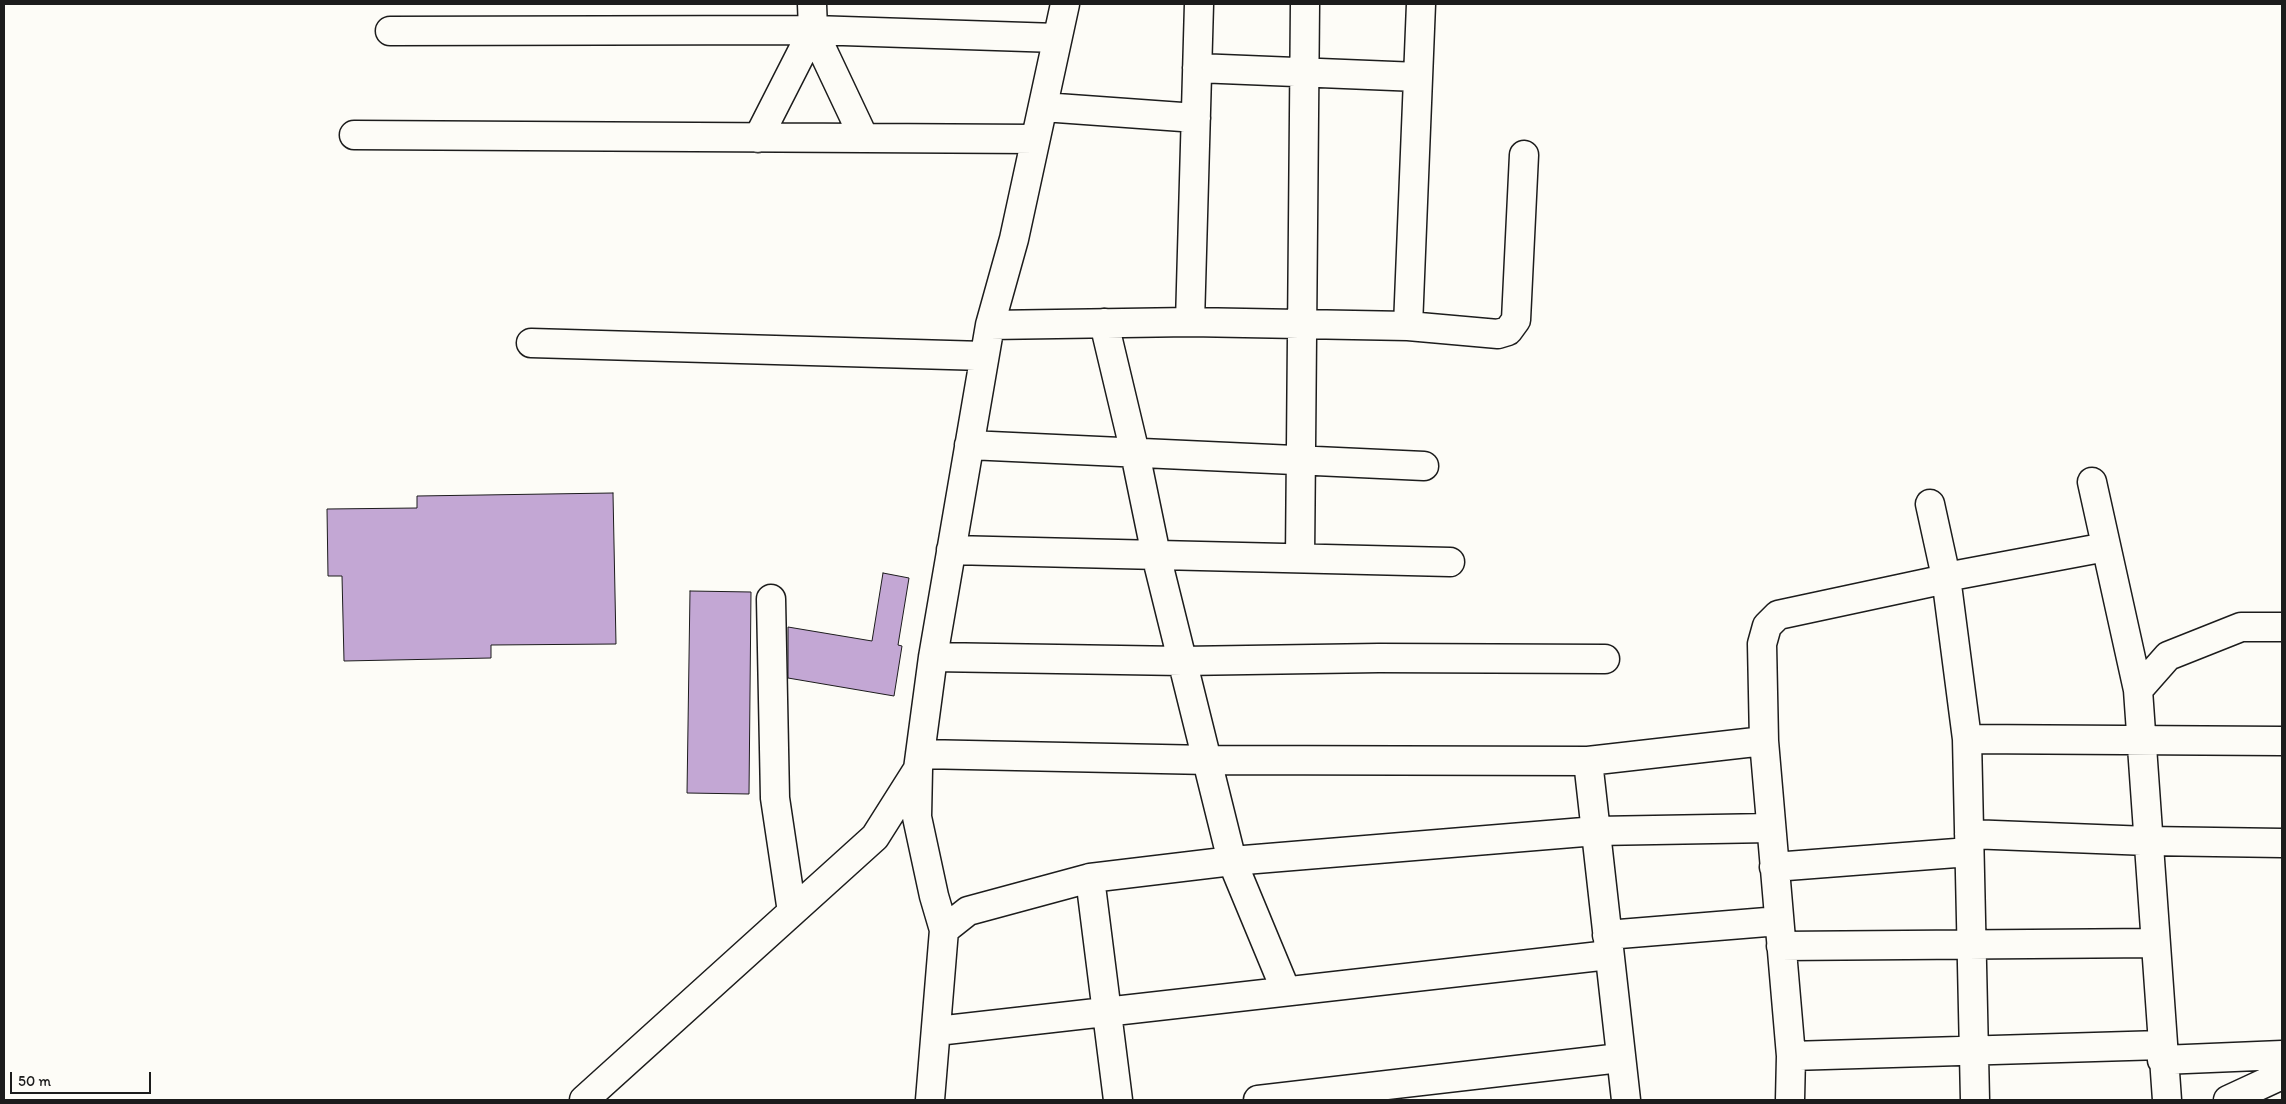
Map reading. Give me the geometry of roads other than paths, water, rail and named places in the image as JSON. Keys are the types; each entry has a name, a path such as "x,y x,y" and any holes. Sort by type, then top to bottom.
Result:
{"street":[{"path":"930,1100 944,930 934,896 917,817 919,762 933,657 984,356 990,325 1014,239 1065,4"},
{"path":"1190,322 1199,4"},
{"path":"1300,558 1305,4"},
{"path":"1408,326 1421,4"},
{"path":"390,31 812,17 1058,38"},
{"path":"758,138 812,17"},
{"path":"812,17 864,138"},
{"path":"1197,68 1418,77"},
{"path":"1043,107 1196,118"},
{"path":"354,135 1035,139"},
{"path":"990,325 1190,322 1408,326 1498,334 1508,331 1516,320 1524,155"},
{"path":"1104,323 1135,452 1156,555 1209,760 1232,861 1286,991"},
{"path":"531,343 984,356"},
{"path":"969,445 1424,466"},
{"path":"2092,482 2138,690 2162,1052 2167,1100"},
{"path":"1930,504 1946,578 1967,739 1972,1049 1975,1100"},
{"path":"1790,1100 1791,1056 1764,741 1762,644 1767,626 1778,615 1946,578 2106,546"},
{"path":"951,550 1450,562"},
{"path":"771,599 775,798 792,912"},
{"path":"2138,690 2168,656 2241,628 2282,627"},
{"path":"933,657 1182,661 1379,658 1605,659"},
{"path":"1967,739 2141,738 2282,741"},
{"path":"919,762 1209,760 1588,761 1764,741"},
{"path":"1588,761 1626,1100"},
{"path":"584,1100 875,837 919,762"},
{"path":"944,930 968,912 1090,878 1232,861 1596,832 1771,828"},
{"path":"1774,867 1969,843 2148,841 2282,843"},
{"path":"1090,878 1118,1100"},
{"path":"937,1032 1286,991 1608,945 1780,934 1971,946 2155,943"},
{"path":"1791,1056 1972,1049 2282,1055"},
{"path":"1258,1100 1620,1058"},
{"path":"2228,1100 2282,1075"}]}
